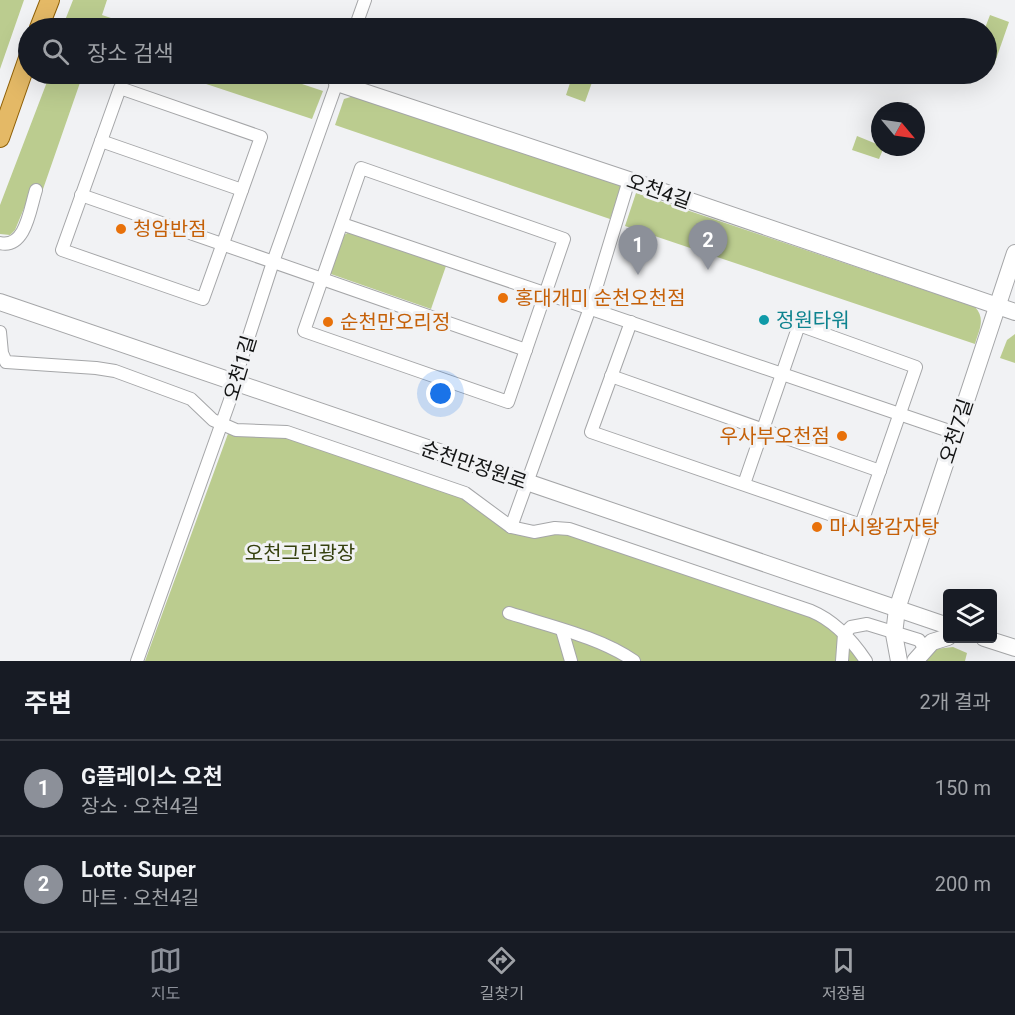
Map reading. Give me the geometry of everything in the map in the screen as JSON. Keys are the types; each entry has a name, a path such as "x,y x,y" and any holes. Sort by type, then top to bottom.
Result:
{"main road":[{"path":"42,18 47,1"},
{"path":"0,138 19,84"},
{"name":"오천4길","path":"353,84 1015,312"},
{"name":"오천7길","path":"898,661 894,632 897,609 1015,253"},
{"name":"순천만정원로","path":"0,302 943,624"},
{"path":"920,655 932,642 943,639"},
{"path":"997,643 1015,648"}],"street":[{"path":"359,18 365,0"},
{"name":"오천1길","path":"137,661 222,425 273,262 337,84"},
{"path":"120,88 261,137 203,299 62,250 101,141 120,88"},
{"path":"101,141 242,190"},
{"path":"361,168 564,239 508,402 304,331 342,224 361,168"},
{"path":"511,527 590,308 629,180"},
{"path":"0,243 10,244 20,237 36,190"},
{"path":"81,195 526,350"},
{"path":"342,224 955,433"},
{"path":"631,322 591,432 861,525 916,367 799,326 744,484"},
{"path":"0,332 2,353 6,362 115,371 191,399 213,420 222,425 246,431 287,432 451,487 471,496 511,527 534,532 555,528 569,529 811,610 844,633 866,661"},
{"path":"611,376 880,471"},
{"path":"509,613 608,647 634,661"},
{"path":"842,661 844,633 851,627 867,624 919,640 920,655"},
{"path":"562,630 571,661"}],"green space":[{"path":"0,0 24,0 0,69"},
{"path":"73,0 107,0 102,15 111,18 66,18"},
{"path":"990,15 1009,22 997,56 997,18 989,18"},
{"path":"46,84 80,84 42,192 32,189 15,230 10,235 0,234 0,205"},
{"path":"206,84 302,84 323,91 312,119"},
{"path":"570,84 591,84 585,102 566,95"},
{"path":"357,95 622,185 610,219 335,125 344,99"},
{"path":"857,136 871,142 871,156 880,156 879,159 852,150"},
{"path":"636,193 975,307 981,320 975,344 625,226"},
{"path":"349,232 446,266 431,309 328,273 341,237"},
{"path":"1015,334 1015,363 1000,358 1007,340"},
{"name":"오천그린광장","path":"229,431 278,432 460,493 495,521 566,532 810,613 831,627 861,661 145,661"},
{"path":"953,647 967,653 965,661 924,661 936,649"}],"place":[{"name":"청암반점","path":"121,229"},
{"name":"Lotte Super","path":"708,270"},
{"name":"G플레이스 오천","path":"638,275"},
{"name":"홍대개미 순천오천점","path":"503,298"},
{"name":"정원타워","path":"764,320"},
{"name":"순천만오리정","path":"328,322"},
{"name":"우사부오천점","path":"842,436"},
{"name":"마시왕감자탕","path":"817,527"}]}
